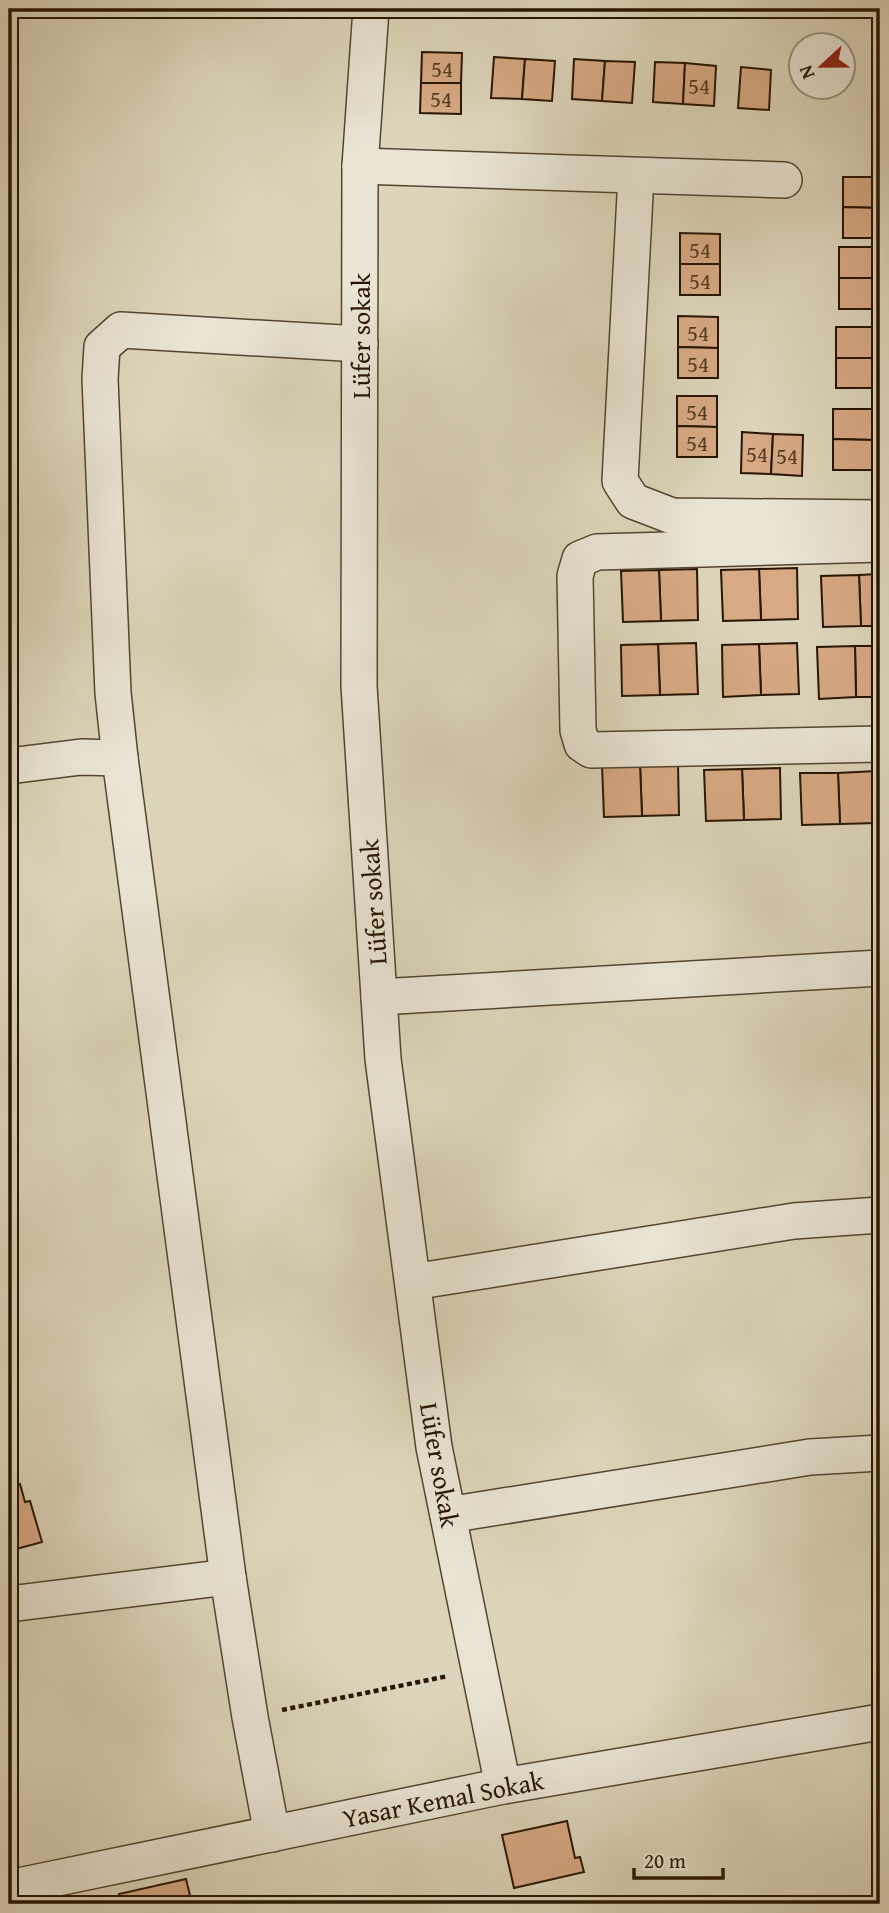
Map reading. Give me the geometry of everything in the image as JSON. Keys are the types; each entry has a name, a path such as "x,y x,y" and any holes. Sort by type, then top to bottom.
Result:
{"street":[{"name":"Lüfer sokak","path":"371,9 360,166 359,686 383,1059 435,1447 503,1786"},
{"path":"360,166 784,180"},
{"path":"636,176 620,481 634,500 672,516 880,518"},
{"path":"272,1834 228,1577 120,758 112,679 100,379 102,347 121,330 359,344"},
{"path":"880,544 597,552 580,559 575,576 578,730 582,744 591,750 880,744"},
{"path":"9,766 81,757 120,758"},
{"path":"379,997 880,968"},
{"path":"413,1282 794,1221 880,1215"},
{"path":"448,1515 810,1457 880,1453"},
{"path":"9,1604 228,1577"},
{"name":"Yasar Kemal Sokak","path":"9,1888 503,1786 880,1722"}],"path":[{"path":"250,1717 479,1670"}],"building":[{"path":"422,52 462,53 461,83 421,83"},
{"path":"494,57 525,59 522,99 491,98"},
{"path":"525,59 555,61 552,101 522,99"},
{"path":"574,59 605,61 602,101 572,99"},
{"path":"605,61 635,62 632,103 602,101"},
{"path":"655,62 685,63 683,104 653,102"},
{"path":"685,63 716,66 714,106 683,104"},
{"path":"741,67 771,70 769,110 738,108"},
{"path":"421,83 461,83 461,114 420,113"},
{"path":"843,177 880,177 880,208 843,207"},
{"path":"843,207 880,208 880,238 843,238"},
{"path":"680,233 720,234 720,264 680,264"},
{"path":"839,247 879,247 879,278 839,278"},
{"path":"680,264 720,264 720,295 680,295"},
{"path":"839,278 879,278 879,309 839,309"},
{"path":"678,316 718,317 718,348 678,347"},
{"path":"836,327 876,327 876,358 836,358"},
{"path":"678,347 718,348 718,378 678,378"},
{"path":"836,358 876,358 876,388 836,388"},
{"path":"677,396 717,396 717,427 677,426"},
{"path":"833,409 873,409 873,440 833,439"},
{"path":"677,426 717,427 717,457 677,457"},
{"path":"742,432 773,434 771,474 741,473"},
{"path":"773,434 803,435 802,476 771,474"},
{"path":"833,439 873,440 873,470 833,470"},
{"path":"797,568 798,619 761,620 759,569"},
{"path":"697,569 698,620 661,621 659,570"},
{"path":"759,569 761,620 723,621 721,570"},
{"path":"659,570 661,621 623,622 621,571"},
{"path":"880,574 880,626 861,626 859,575"},
{"path":"859,575 861,626 823,627 821,576"},
{"path":"696,643 698,694 660,695 658,644"},
{"path":"797,643 799,694 761,695 759,644"},
{"path":"658,644 660,695 622,696 621,645"},
{"path":"759,644 761,695 723,697 722,645"},
{"path":"855,646 880,646 880,697 856,697"},
{"path":"855,646 856,697 819,699 817,647"},
{"path":"678,763 679,815 642,816 640,764"},
{"path":"640,764 642,816 604,817 602,765"},
{"path":"780,768 781,819 744,820 742,769"},
{"path":"742,769 744,820 706,821 704,770"},
{"path":"876,771 877,823 840,824 838,773"},
{"path":"800,773 838,773 840,824 802,825"},
{"path":"20,1484 25,1502 30,1501 42,1542 9,1551 9,1487"},
{"path":"567,1821 575,1858 580,1857 584,1872 514,1888 502,1835"},
{"path":"186,1879 192,1904 121,1904 119,1894"}]}
